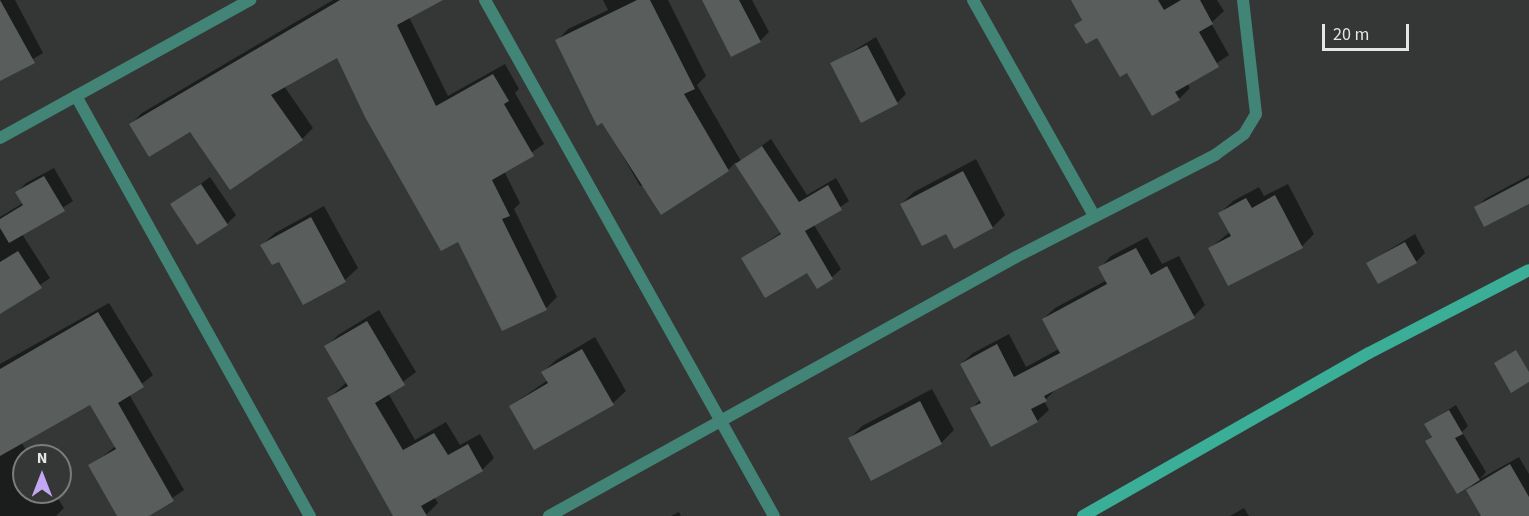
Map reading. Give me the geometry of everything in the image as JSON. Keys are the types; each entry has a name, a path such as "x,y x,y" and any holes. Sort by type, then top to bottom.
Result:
{"street":[{"path":"0,138 250,0"},
{"path":"485,0 774,516"},
{"path":"973,0 1094,216"},
{"path":"549,516 1094,216 1215,155 1244,134 1256,114 1243,0"},
{"path":"76,96 310,516"},
{"path":"1083,516 1369,353 1529,270"}],"building":[{"path":"0,0 35,63 0,81"},
{"path":"340,0 443,0 397,25 436,106 493,74 509,101 504,104 534,156 492,180 510,216 502,219 547,310 502,331 458,242 441,251 365,117 337,58 271,95 303,140 230,190 190,132 149,157 129,124"},
{"path":"637,0 650,0 695,89 684,94 729,171 661,215 602,123 597,126 555,40"},
{"path":"702,0 739,0 761,42 731,57"},
{"path":"1071,0 1158,0 1164,10 1181,0 1200,0 1213,24 1199,32 1219,67 1175,92 1180,100 1152,116 1127,73 1120,77 1097,38 1086,44 1074,25 1082,20"},
{"path":"867,45 898,104 861,123 830,63"},
{"path":"762,146 799,202 828,185 842,210 805,231 833,279 817,289 807,273 765,298 741,258 781,234 735,164"},
{"path":"963,171 993,228 954,249 946,234 922,246 900,204"},
{"path":"44,176 65,211 9,243 0,228 0,219 23,205 15,192"},
{"path":"1529,178 1529,204 1484,227 1474,207"},
{"path":"201,184 228,225 197,245 170,204"},
{"path":"1275,195 1303,248 1228,286 1208,248 1231,236 1218,213 1246,198 1252,208"},
{"path":"311,217 346,282 303,305 279,262 272,265 260,245"},
{"path":"1405,242 1417,263 1378,284 1366,263"},
{"path":"1136,248 1151,275 1167,266 1195,318 1044,396 1047,401 1031,409 1038,422 991,447 970,408 981,403 960,364 997,344 1014,377 1060,353 1042,319 1107,284 1098,267"},
{"path":"18,251 42,288 0,314 0,262"},
{"path":"98,312 144,387 118,403 174,501 149,516 117,516 88,465 116,449 90,405 21,444 12,444 12,449 0,456 0,369"},
{"path":"367,321 405,385 375,403 403,450 434,433 448,455 468,444 483,471 421,506 427,516 393,516 327,398 348,386 324,346"},
{"path":"582,349 614,405 534,450 509,406 548,383 541,372"},
{"path":"1516,350 1529,372 1529,382 1511,393 1494,363"},
{"path":"920,401 942,444 871,481 848,438"},
{"path":"1449,410 1463,434 1455,438 1480,480 1457,494 1425,441 1432,437 1424,424"},
{"path":"1510,464 1529,497 1529,516 1481,516 1466,490"}]}
